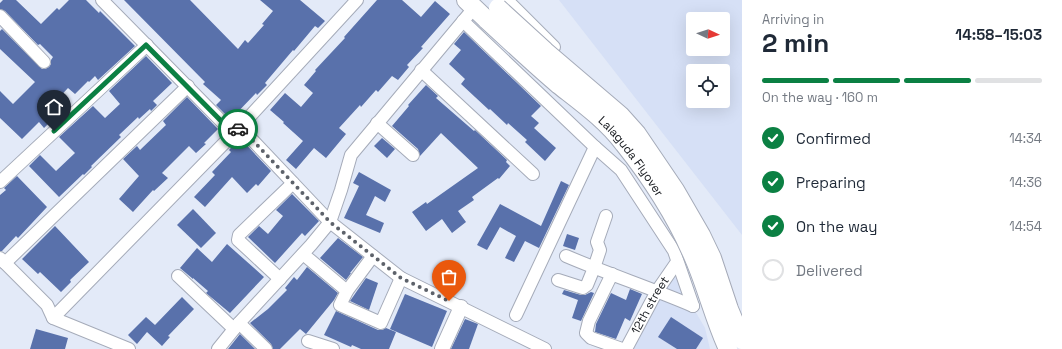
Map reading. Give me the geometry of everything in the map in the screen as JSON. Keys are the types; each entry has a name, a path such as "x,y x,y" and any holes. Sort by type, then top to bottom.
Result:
{"main road":[{"name":"Lalaguda Flyover","path":"483,8 550,56 620,114 637,134 676,190 701,235 712,258 729,309 742,340"},
{"name":"Lalaguda Flyover","path":"483,8 548,76 608,125 624,143 661,198 686,242 696,264 721,334 728,349"}],"street":[{"path":"102,0 188,86 293,183 330,222 373,256 401,278 545,349"},
{"path":"53,318 237,130 357,0"},
{"path":"218,349 236,326 303,254 330,222 351,155 421,70 483,8"},
{"path":"483,8 595,147 621,170 674,251 693,306 657,290 594,268 566,256"},
{"path":"483,8 537,31 585,77 621,106 636,121 656,148 658,154 652,166 632,186"},
{"path":"0,16 44,62"},
{"path":"0,182 146,45"},
{"path":"421,70 533,174"},
{"path":"129,349 53,318 47,305 3,260 188,86"},
{"path":"377,123 413,155"},
{"path":"516,315 595,147"},
{"path":"280,279 238,240 238,235 293,183"},
{"path":"558,280 583,288 587,285 600,248 597,245 597,242 606,216"},
{"path":"303,254 347,291"},
{"path":"373,256 347,291 340,306 381,323 401,278"},
{"name":"12th street","path":"626,349 657,290 677,262"},
{"path":"612,274 589,321 586,333 591,338 622,349"},
{"path":"178,276 236,326 266,349"},
{"path":"442,349 461,307"},
{"path":"308,341 334,349"}],"shaded area":[{"path":"559,0 742,0 742,235"},
{"path":"670,268 705,328 710,349 620,349"}],"building":[{"path":"3,0 16,0 41,24 57,8 59,10 69,0 86,0 99,13 100,11 135,46 98,80 95,76 75,94 68,88 50,107 57,115 44,128 39,122 22,139 0,118 0,91 13,104 35,82 0,49 0,31 2,29 42,69 49,67 53,57 40,44 38,45 5,11 0,9 0,3"},
{"path":"124,0 190,0 238,49 245,40 248,43 264,25 262,24 273,11 260,0 300,0 325,21 318,28 315,26 294,51 293,50 265,83 267,85 257,95 256,93 232,118 231,116 229,118 216,105 221,100 203,84 205,82"},
{"path":"377,0 402,0 421,17 435,1 450,14 421,47 423,48 407,65 409,67 398,80 392,76 378,92 376,90 361,107 360,105 339,128 346,134 326,158 314,148 296,169 286,160 303,141 270,110 285,93 301,107 313,93 304,85 316,71 315,70 345,38 344,37"},
{"path":"464,32 541,106 531,116 539,123 534,128 556,148 545,161 525,142 527,140 508,123 507,125 490,109 489,110 461,84 465,79 449,64 461,50 454,44"},
{"path":"146,56 172,83 153,101 157,105 139,119 138,117 119,135 121,137 91,166 92,167 59,197 29,166 40,155 56,171 75,153 59,137 93,106 105,118 120,104 109,91"},
{"path":"426,85 438,96 436,98 474,131 475,130 507,160 506,162 510,166 499,179 498,178 472,197 474,200 458,211 466,222 452,233 442,219 426,231 412,212 426,202 427,204 478,168 441,133 420,156 418,149 392,126"},
{"path":"187,97 218,129 204,143 206,144 196,153 189,146 162,173 168,178 154,191 153,190 133,212 119,199 139,176 123,159 137,146 140,150 166,125 163,121"},
{"path":"240,138 271,171 258,186 256,184 247,193 232,177 205,207 194,197 215,175 212,172 231,152 229,150"},
{"path":"382,138 395,149 387,158 374,146"},
{"path":"359,172 391,190 385,202 375,196 366,215 384,223 380,233 344,218 359,186 353,183"},
{"path":"17,176 47,207 18,238 16,236 2,251 0,251 0,195 6,190 4,188"},
{"path":"561,181 569,185 539,248 525,241 514,262 505,258 516,236 500,227 487,250 477,245 500,204 541,226"},
{"path":"292,194 319,221 305,236 302,233 275,263 248,237 259,226 268,234 283,216 276,210"},
{"path":"193,209 216,233 201,248 177,225"},
{"path":"55,226 89,262 70,280 71,282 61,292 40,272 38,274 22,259"},
{"path":"567,234 579,238 575,250 563,246"},
{"path":"338,238 363,257 346,280 320,258"},
{"path":"227,244 264,277 230,313 206,293 208,291 180,268 197,248 212,262"},
{"path":"307,267 338,293 306,334 300,329 280,349 273,349 271,344 250,323 268,309 287,290 285,288 294,277 297,280"},
{"path":"366,278 378,283 369,310 350,301"},
{"path":"630,289 642,294 630,321 625,318 616,339 595,332 596,324 611,293 626,300"},
{"path":"564,290 581,295 591,292 594,293 581,321 572,318 578,300 562,294"},
{"path":"405,294 447,311 432,347 390,329"},
{"path":"182,297 194,309 168,336 170,337 162,346 147,332 137,344 128,335 146,317 155,325"},
{"path":"336,311 378,330 386,328 396,332 389,349 361,349 352,345 351,347 324,335"},
{"path":"671,317 703,338 696,349 677,349 658,337"},
{"path":"465,319 478,324 469,349 451,349"},
{"path":"36,329 68,338 65,349 30,349"},
{"path":"240,334 255,349 228,349"}],"way so far":[{"path":"238,129 240,127 330,222 401,278 449,301"}],"route":[{"path":"54,131 146,45 233,133 238,129"}]}
